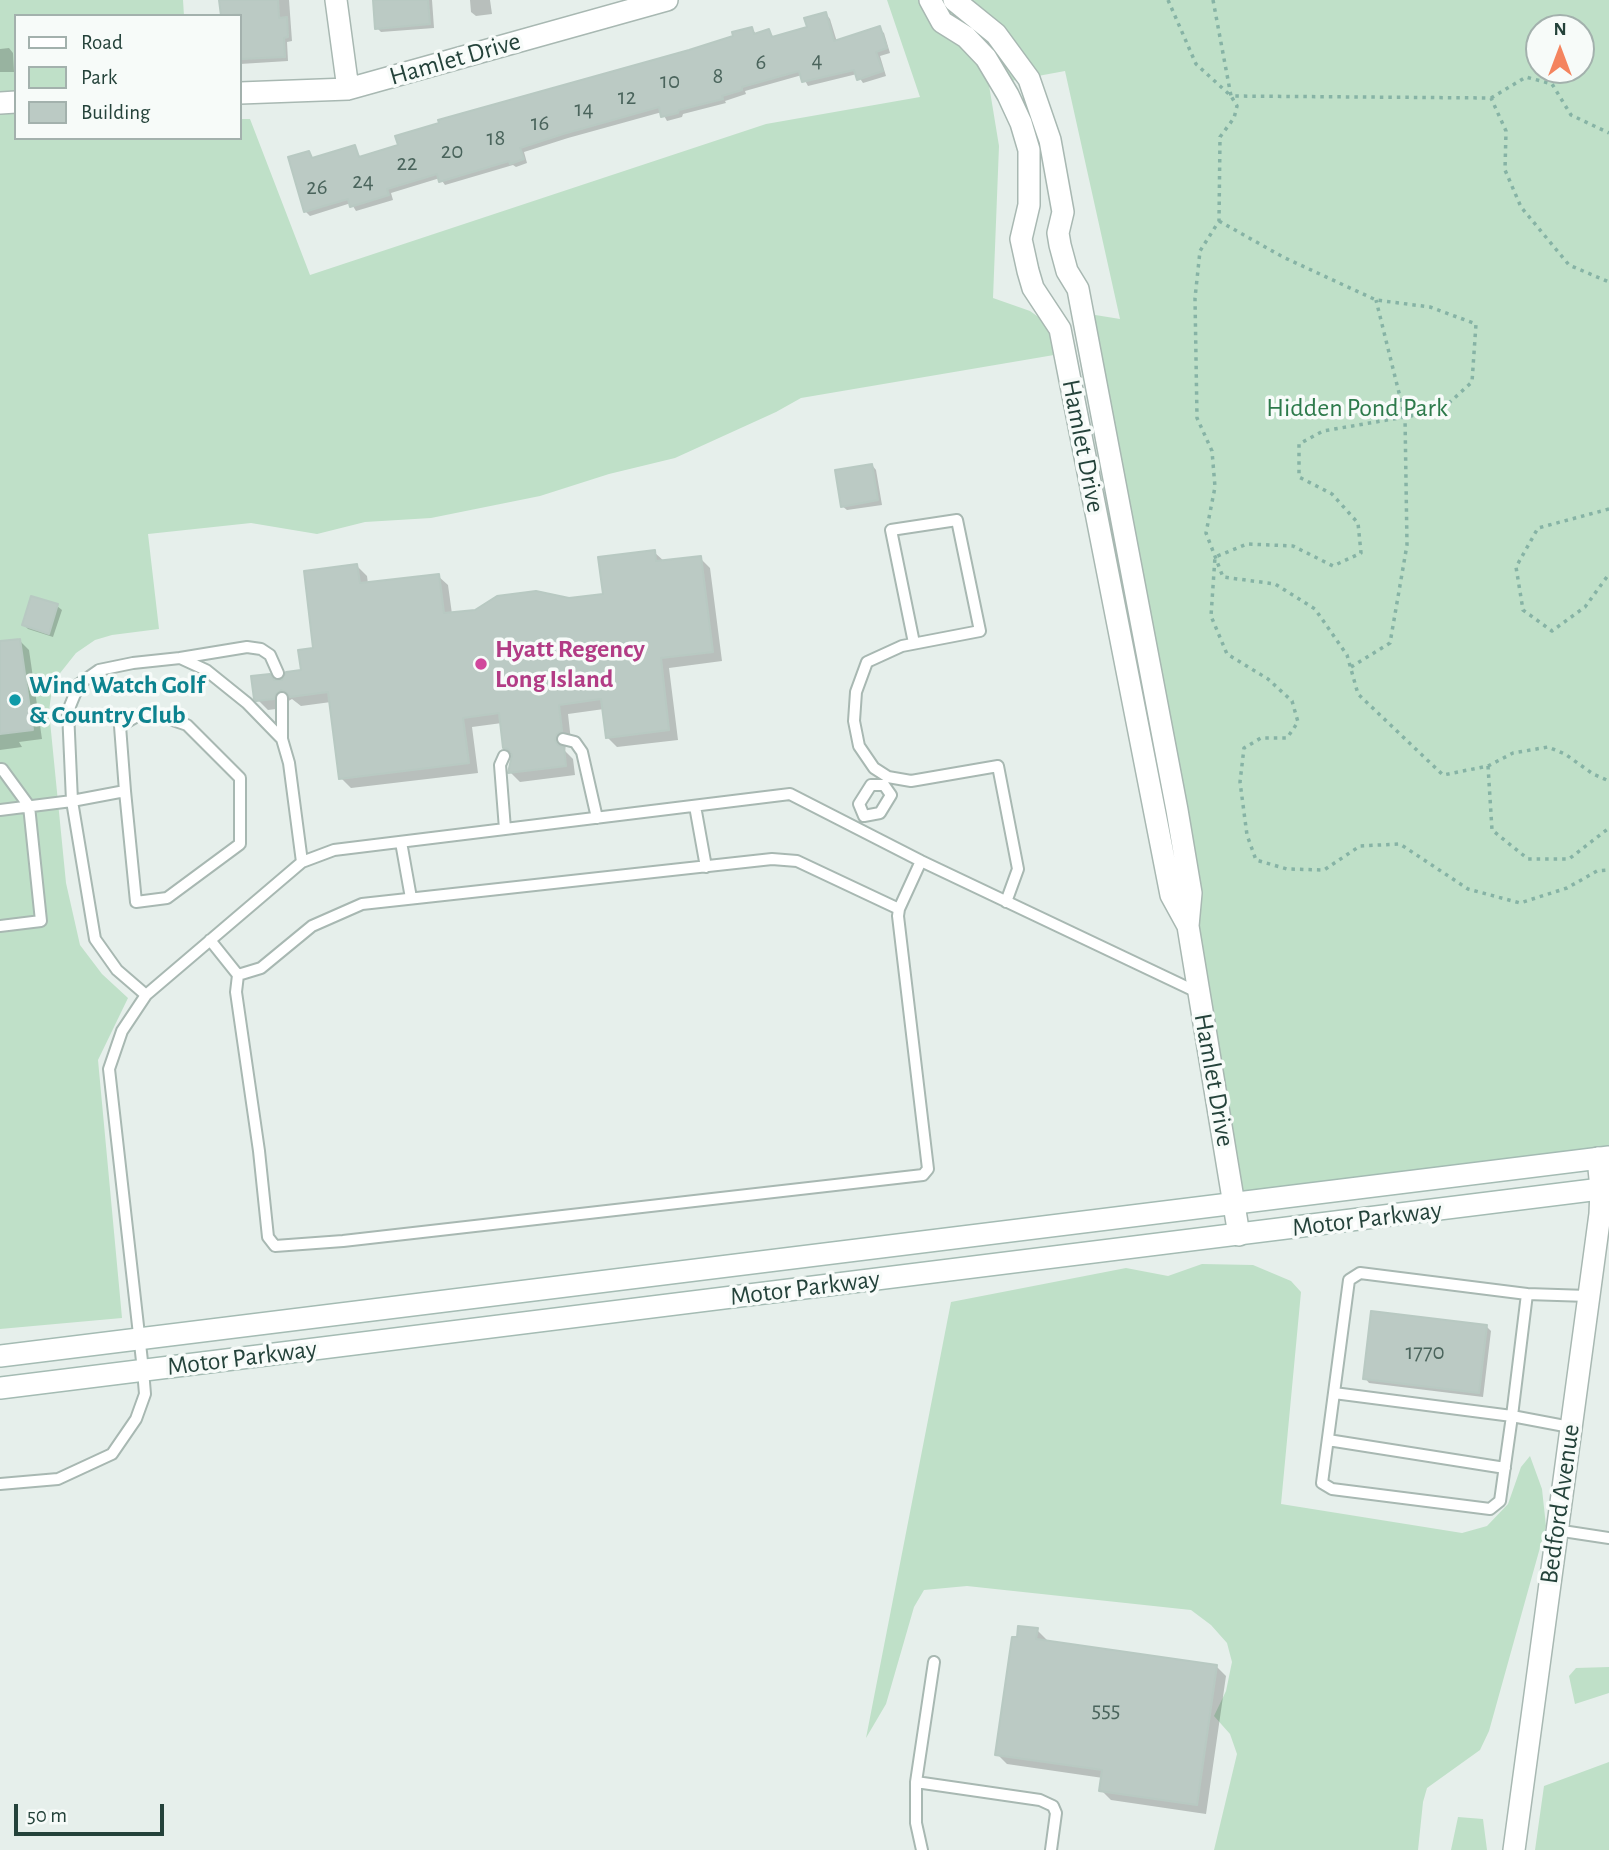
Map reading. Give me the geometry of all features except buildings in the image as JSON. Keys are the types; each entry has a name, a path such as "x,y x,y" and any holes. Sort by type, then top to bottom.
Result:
{"street":[{"path":"336,0 348,89"},
{"name":"Hamlet Drive","path":"242,93 348,89 667,0"},
{"name":"Hamlet Drive","path":"930,0 942,22 966,37 986,58 1008,95 1021,123 1029,150 1027,212 1021,239 1033,288 1060,329 1171,895 1188,926"},
{"name":"Hamlet Drive","path":"954,0 996,34 1029,79 1050,140 1063,212 1058,233 1060,245 1066,271 1078,289 1177,810 1191,893 1188,926 1239,1235"},
{"path":"1027,212 1063,212"},
{"path":"1041,297 1078,289"},
{"name":"Motor Parkway","path":"0,1356 1604,1158"},
{"name":"Bedford Avenue","path":"1514,1850 1588,1296 1605,1189 1604,1158"},
{"name":"Motor Parkway","path":"0,1388 1605,1189"}],"lane":[{"path":"856,828 864,817 880,813 891,795 886,781 859,746 854,721 856,692 867,662 882,653 914,643 980,631 957,520 891,530 914,643"},
{"path":"145,995 117,970 95,939 72,802 68,711 79,684 99,670 247,647 261,649 271,655 278,673"},
{"path":"180,658 206,670 247,703 282,738"},
{"path":"282,698 282,738 289,762 302,862"},
{"path":"146,711 187,725 240,778 240,844 167,898 136,902 125,792 120,726 146,711"},
{"path":"563,739 575,742 582,752 597,818"},
{"path":"504,756 500,765 505,829"},
{"path":"864,817 859,804 872,785 998,766 1018,869 1006,902"},
{"path":"0,769 29,806 41,921 0,926"},
{"path":"0,810 72,802 125,792"},
{"path":"0,1484 58,1479 112,1454 136,1419 145,1394 141,1339 109,1069 122,1031 145,995 302,862 334,850 790,794 921,861 1199,993"},
{"path":"695,806 706,867"},
{"path":"401,842 411,898"},
{"path":"238,975 261,968 312,926 362,904 779,859 797,861 899,909"},
{"path":"210,940 238,975 236,992 268,1237 275,1246 343,1241 923,1175 928,1169 898,916 921,861"},
{"path":"1527,1294 1500,1501 1490,1509 1332,1489 1322,1483 1349,1280 1360,1273 1527,1294 1588,1296"},
{"path":"1334,1393 1513,1416 1570,1427"},
{"path":"1328,1440 1505,1468"},
{"path":"1556,1530 1609,1538"},
{"path":"922,1850 916,1823 915,1782 934,1662"},
{"path":"915,1782 1041,1800 1053,1806 1056,1813 1051,1850"}],"path":[{"path":"1168,0 1196,64 1231,96 1237,106 1234,118 1220,137 1219,221 1200,251 1195,298 1197,418 1212,451 1215,487 1206,533 1223,577 1275,584 1315,609 1347,655 1358,694 1443,775 1488,766 1513,753 1548,747 1565,754 1593,774 1609,781"},
{"path":"1213,0 1231,96"},
{"path":"1231,96 1491,98 1526,77 1552,84 1571,115 1609,133"},
{"path":"1491,98 1506,131 1505,170 1521,207 1569,265 1609,282"},
{"path":"1215,557 1247,544 1293,546 1333,566 1361,553 1358,523 1332,494 1299,477 1299,444 1323,430 1440,411 1472,382 1476,324 1430,307 1376,300 1283,257 1219,221"},
{"path":"1350,667 1390,643 1407,545 1405,417 1376,300"},
{"path":"1609,509 1538,528 1516,567 1523,610 1552,631 1585,607 1609,574"},
{"path":"1215,557 1211,616 1227,654 1268,679 1292,701 1298,722 1287,738 1261,738 1244,748 1240,782 1247,835 1256,860 1287,869 1324,870 1360,846 1400,844 1468,889 1520,903 1567,888 1597,871 1609,870"},
{"path":"1488,766 1492,830 1528,859 1569,859 1609,828"}],"green space":[{"name":"Hidden Pond Park","path":"0,0 183,0 184,14 14,14 14,140 242,140 242,119 250,119 310,275 766,124 920,97 887,0 1609,0 1609,1157 1235,1204 1083,313 1120,319 1065,71 989,85 999,146 993,298 1030,311 1068,338 1054,355 801,398 675,458 609,474 540,496 431,518 365,522 317,534 251,523 148,534 159,629 112,635 95,640 76,653 53,682 49,711 66,883 80,945 102,974 128,998 98,1060 122,1318 0,1329"},
{"path":"1202,1264 1253,1265 1291,1281 1301,1292 1281,1504 1462,1533 1487,1526 1508,1504 1521,1467 1530,1456 1542,1489 1546,1526 1489,1731 1480,1750 1427,1788 1418,1850 1214,1850 1237,1754 1230,1734 1214,1716 1226,1691 1232,1662 1227,1643 1211,1625 1191,1610 967,1586 924,1590 914,1607 886,1704 866,1738 951,1302 1126,1268 1168,1276"},
{"path":"1609,1667 1609,1693 1575,1704 1569,1676 1576,1668"},
{"path":"1609,1762 1609,1850 1535,1850 1544,1786"},
{"path":"1458,1817 1483,1819 1487,1850 1451,1850"}],"place":[{"name":"Hyatt Regency Long Island","path":"481,664"},
{"name":"Wind Watch Golf & Country Club","path":"15,700"}]}
